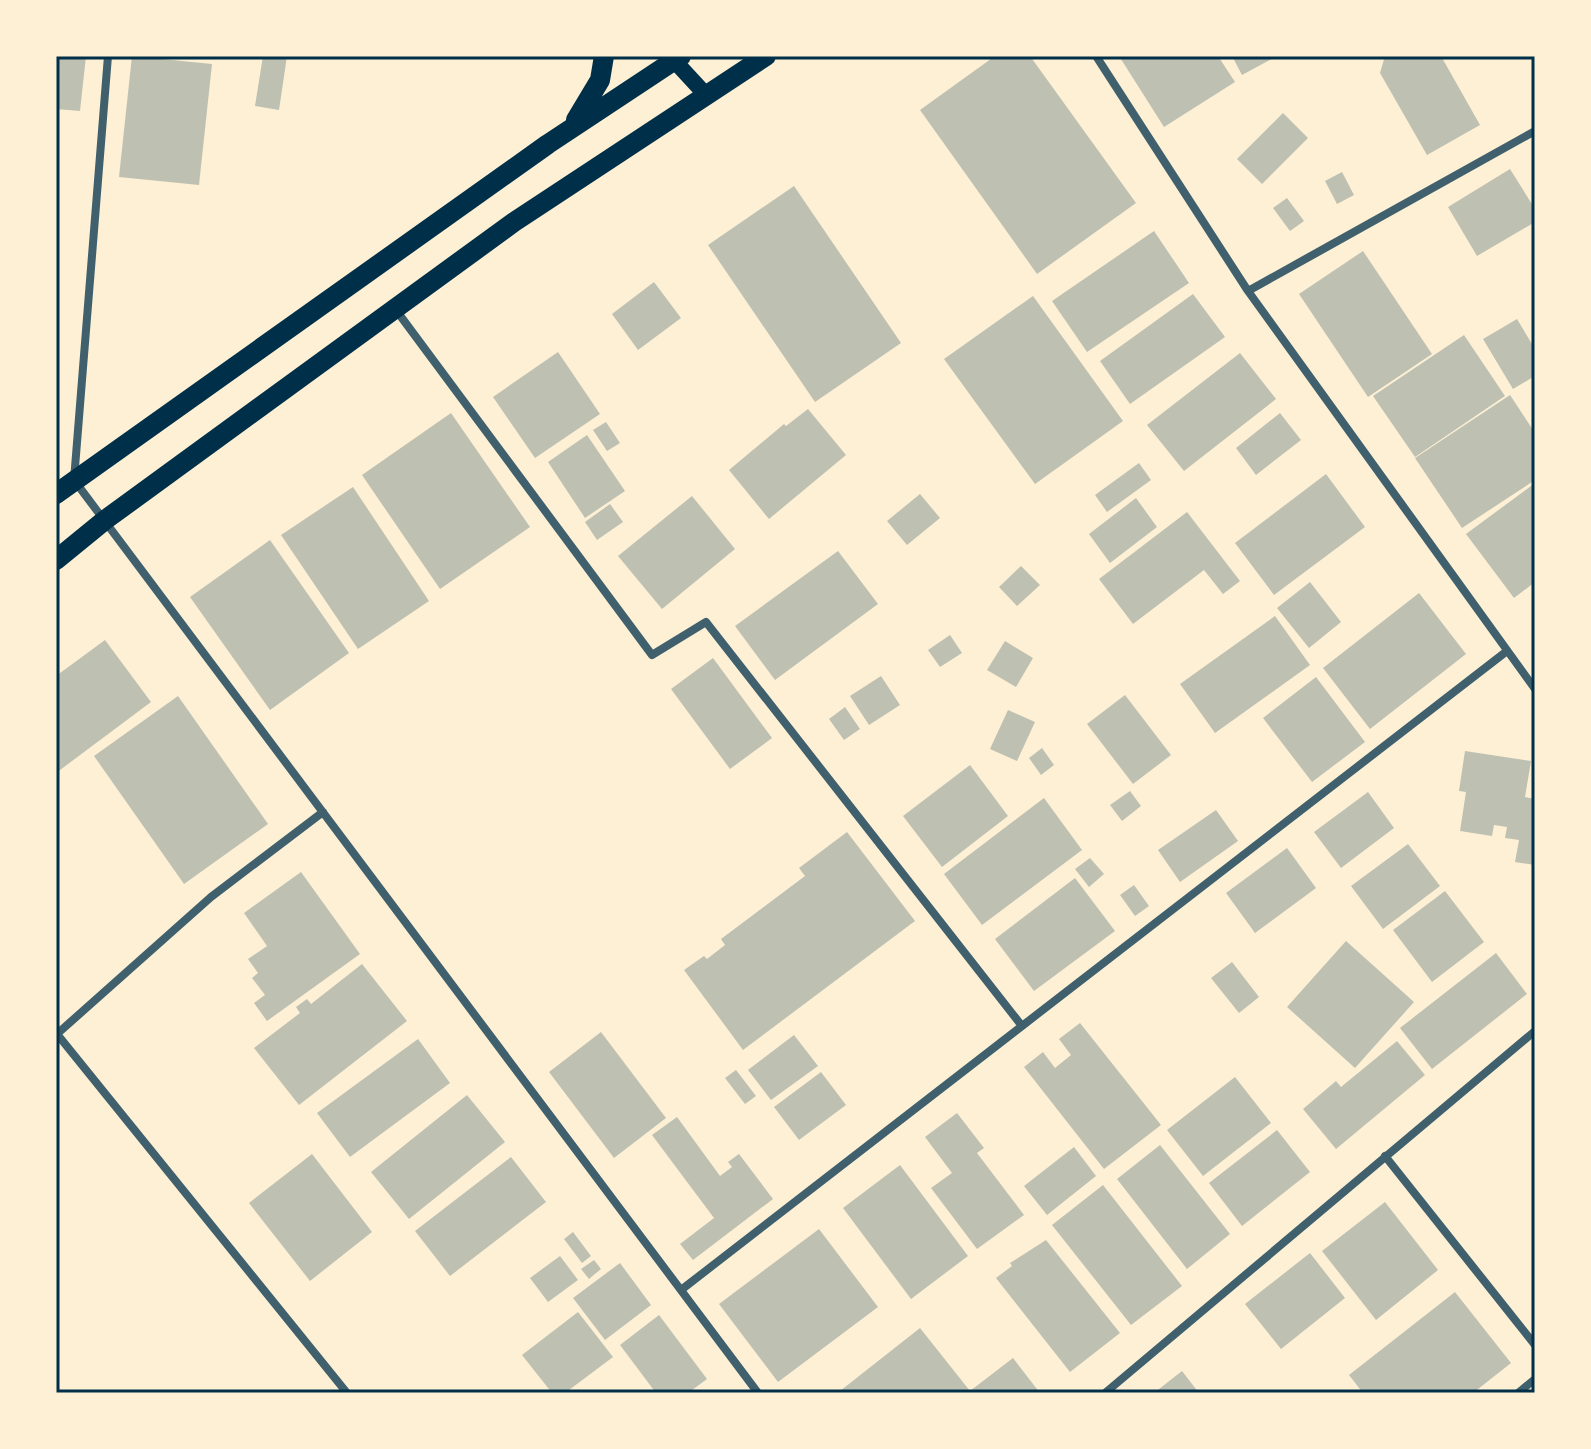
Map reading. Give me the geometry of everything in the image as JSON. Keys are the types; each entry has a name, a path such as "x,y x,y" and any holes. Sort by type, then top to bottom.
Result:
{"main road":[{"path":"548,144 580,117 600,80 604,56"},
{"path":"56,494 675,57 706,95"},
{"path":"56,560 105,520 514,222 706,95 753,59"}],"street":[{"path":"108,56 74,480 758,1393"},
{"path":"1096,56 1248,291 1535,689"},
{"path":"1248,291 1534,134"},
{"path":"395,309 652,655 706,622 1022,1026"},
{"path":"681,1290 1507,651"},
{"path":"323,812 211,897 57,1035 347,1393"},
{"path":"1105,1393 1535,1031"},
{"path":"1385,1156 1535,1345"},
{"path":"1518,1393 1535,1379"}],"building":[{"path":"56,56 86,56 80,111 56,109"},
{"path":"132,56 212,64 199,185 119,177"},
{"path":"263,56 287,56 279,110 255,106"},
{"path":"995,56 1030,56 1136,203 1037,274 920,110"},
{"path":"1119,56 1218,56 1235,82 1164,127"},
{"path":"1232,56 1277,56 1242,75"},
{"path":"1385,56 1441,56 1480,125 1427,155 1380,73"},
{"path":"1283,113 1308,138 1262,184 1237,159"},
{"path":"1510,169 1535,209 1535,222 1477,256 1448,207"},
{"path":"1342,172 1354,195 1337,204 1325,181"},
{"path":"794,186 901,343 815,402 708,245"},
{"path":"1287,198 1304,221 1290,231 1273,208"},
{"path":"1154,231 1189,283 1087,352 1052,301"},
{"path":"1363,251 1432,354 1368,397 1299,294"},
{"path":"654,282 681,318 638,350 612,314"},
{"path":"1193,294 1225,337 1130,404 1100,361"},
{"path":"1033,296 1123,421 1035,484 944,359"},
{"path":"1517,319 1535,349 1535,376 1513,389 1483,339"},
{"path":"1464,335 1505,396 1415,457 1373,396"},
{"path":"558,352 600,414 535,458 493,397"},
{"path":"1240,353 1276,399 1184,471 1147,425"},
{"path":"1510,395 1535,433 1535,480 1462,528 1415,458"},
{"path":"808,409 846,455 769,519 729,470 784,424 786,426"},
{"path":"451,413 530,527 440,589 362,475"},
{"path":"1280,413 1301,440 1256,475 1236,448"},
{"path":"606,422 620,443 607,451 593,430"},
{"path":"587,435 625,491 585,518 548,462"},
{"path":"1139,463 1151,480 1107,512 1095,495"},
{"path":"1326,474 1365,527 1274,595 1235,543"},
{"path":"1535,483 1535,582 1514,598 1466,534"},
{"path":"353,487 429,601 358,649 281,535"},
{"path":"920,494 940,518 907,545 887,521"},
{"path":"692,496 735,549 662,609 618,556"},
{"path":"1136,498 1157,527 1110,563 1089,534"},
{"path":"610,504 623,522 597,540 585,522"},
{"path":"1187,512 1240,581 1223,594 1204,570 1133,624 1099,579"},
{"path":"270,540 349,653 270,710 190,597"},
{"path":"838,551 878,604 775,680 735,626"},
{"path":"1021,566 1040,585 1017,606 999,587"},
{"path":"1310,582 1341,622 1309,648 1277,608"},
{"path":"1419,593 1466,654 1370,729 1323,668"},
{"path":"1275,616 1310,665 1215,733 1180,684"},
{"path":"950,635 962,653 940,667 928,650"},
{"path":"105,640 151,702 56,773 56,676"},
{"path":"1005,641 1033,658 1016,687 987,670"},
{"path":"713,658 772,738 730,769 671,689"},
{"path":"881,676 900,705 869,725 850,696"},
{"path":"1316,677 1365,742 1312,782 1263,718"},
{"path":"1125,695 1171,755 1133,784 1087,724"},
{"path":"178,696 268,824 184,884 94,756"},
{"path":"845,707 860,729 844,740 829,719"},
{"path":"1008,710 1035,722 1017,761 990,749"},
{"path":"1042,748 1054,765 1041,775 1029,758"},
{"path":"1465,751 1531,761 1525,797 1535,799 1535,865 1515,862 1519,840 1505,838 1507,827 1494,825 1492,836 1460,831 1466,792 1459,791"},
{"path":"970,765 1008,816 942,867 903,816"},
{"path":"1130,791 1141,806 1122,821 1110,805"},
{"path":"1368,792 1394,828 1341,868 1314,832"},
{"path":"1044,798 1082,850 982,925 944,874"},
{"path":"1216,810 1238,841 1180,882 1158,850"},
{"path":"847,832 915,921 743,1050 684,970 704,956 707,959 725,945 721,939 805,876 799,868"},
{"path":"1408,844 1440,886 1383,929 1351,886"},
{"path":"1287,848 1316,888 1255,933 1226,893"},
{"path":"1090,858 1104,874 1089,887 1075,869"},
{"path":"301,872 360,954 267,1021 254,1003 265,995 252,978 258,973 248,959 267,946 244,913"},
{"path":"1075,878 1115,931 1034,991 995,939"},
{"path":"1134,885 1149,906 1135,916 1120,895"},
{"path":"1445,891 1484,942 1432,982 1393,930"},
{"path":"1346,941 1414,1002 1355,1068 1287,1007"},
{"path":"1496,953 1527,994 1432,1069 1400,1028"},
{"path":"1232,962 1259,997 1239,1013 1211,978"},
{"path":"362,964 407,1021 299,1105 254,1048 300,1013 296,1007 307,999 311,1004"},
{"path":"1080,1023 1161,1125 1104,1169 1024,1067 1043,1052 1055,1068 1071,1055 1059,1039"},
{"path":"601,1032 666,1118 614,1158 549,1072"},
{"path":"794,1035 818,1066 771,1100 748,1070"},
{"path":"418,1039 450,1083 350,1157 317,1113"},
{"path":"1397,1041 1425,1075 1336,1149 1303,1109 1336,1081 1341,1087"},
{"path":"736,1070 756,1096 745,1104 725,1078"},
{"path":"821,1072 846,1105 799,1140 774,1107"},
{"path":"1235,1077 1271,1123 1203,1176 1167,1130"},
{"path":"467,1095 505,1142 409,1219 371,1172"},
{"path":"957,1113 984,1148 977,1153 1024,1215 977,1249 931,1188 952,1173 925,1137"},
{"path":"677,1117 720,1176 732,1167 728,1162 739,1154 773,1199 693,1260 680,1244 714,1218 652,1135"},
{"path":"1277,1130 1310,1172 1242,1226 1209,1183"},
{"path":"1160,1145 1230,1234 1187,1269 1117,1179"},
{"path":"1074,1147 1096,1176 1047,1215 1024,1186"},
{"path":"312,1154 372,1232 310,1281 249,1203"},
{"path":"511,1157 546,1202 450,1276 415,1231"},
{"path":"900,1165 968,1256 911,1299 843,1208"},
{"path":"1103,1185 1182,1286 1131,1325 1052,1225"},
{"path":"1385,1202 1438,1270 1376,1320 1322,1251"},
{"path":"819,1229 878,1307 778,1382 719,1304"},
{"path":"573,1232 591,1256 582,1263 564,1239"},
{"path":"1046,1240 1120,1333 1070,1372 996,1278 1012,1266 1010,1263"},
{"path":"1310,1253 1345,1298 1281,1349 1245,1304"},
{"path":"560,1256 578,1280 548,1302 530,1278"},
{"path":"594,1260 601,1269 589,1279 581,1269"},
{"path":"620,1263 651,1305 605,1340 573,1298"},
{"path":"1455,1292 1511,1363 1473,1393 1363,1393 1349,1375"},
{"path":"578,1312 613,1357 565,1393 552,1393 522,1355"},
{"path":"659,1315 707,1379 688,1393 656,1393 620,1345"},
{"path":"920,1328 970,1391 1013,1358 1040,1393 840,1391"},
{"path":"1182,1371 1199,1393 1154,1393"}]}
